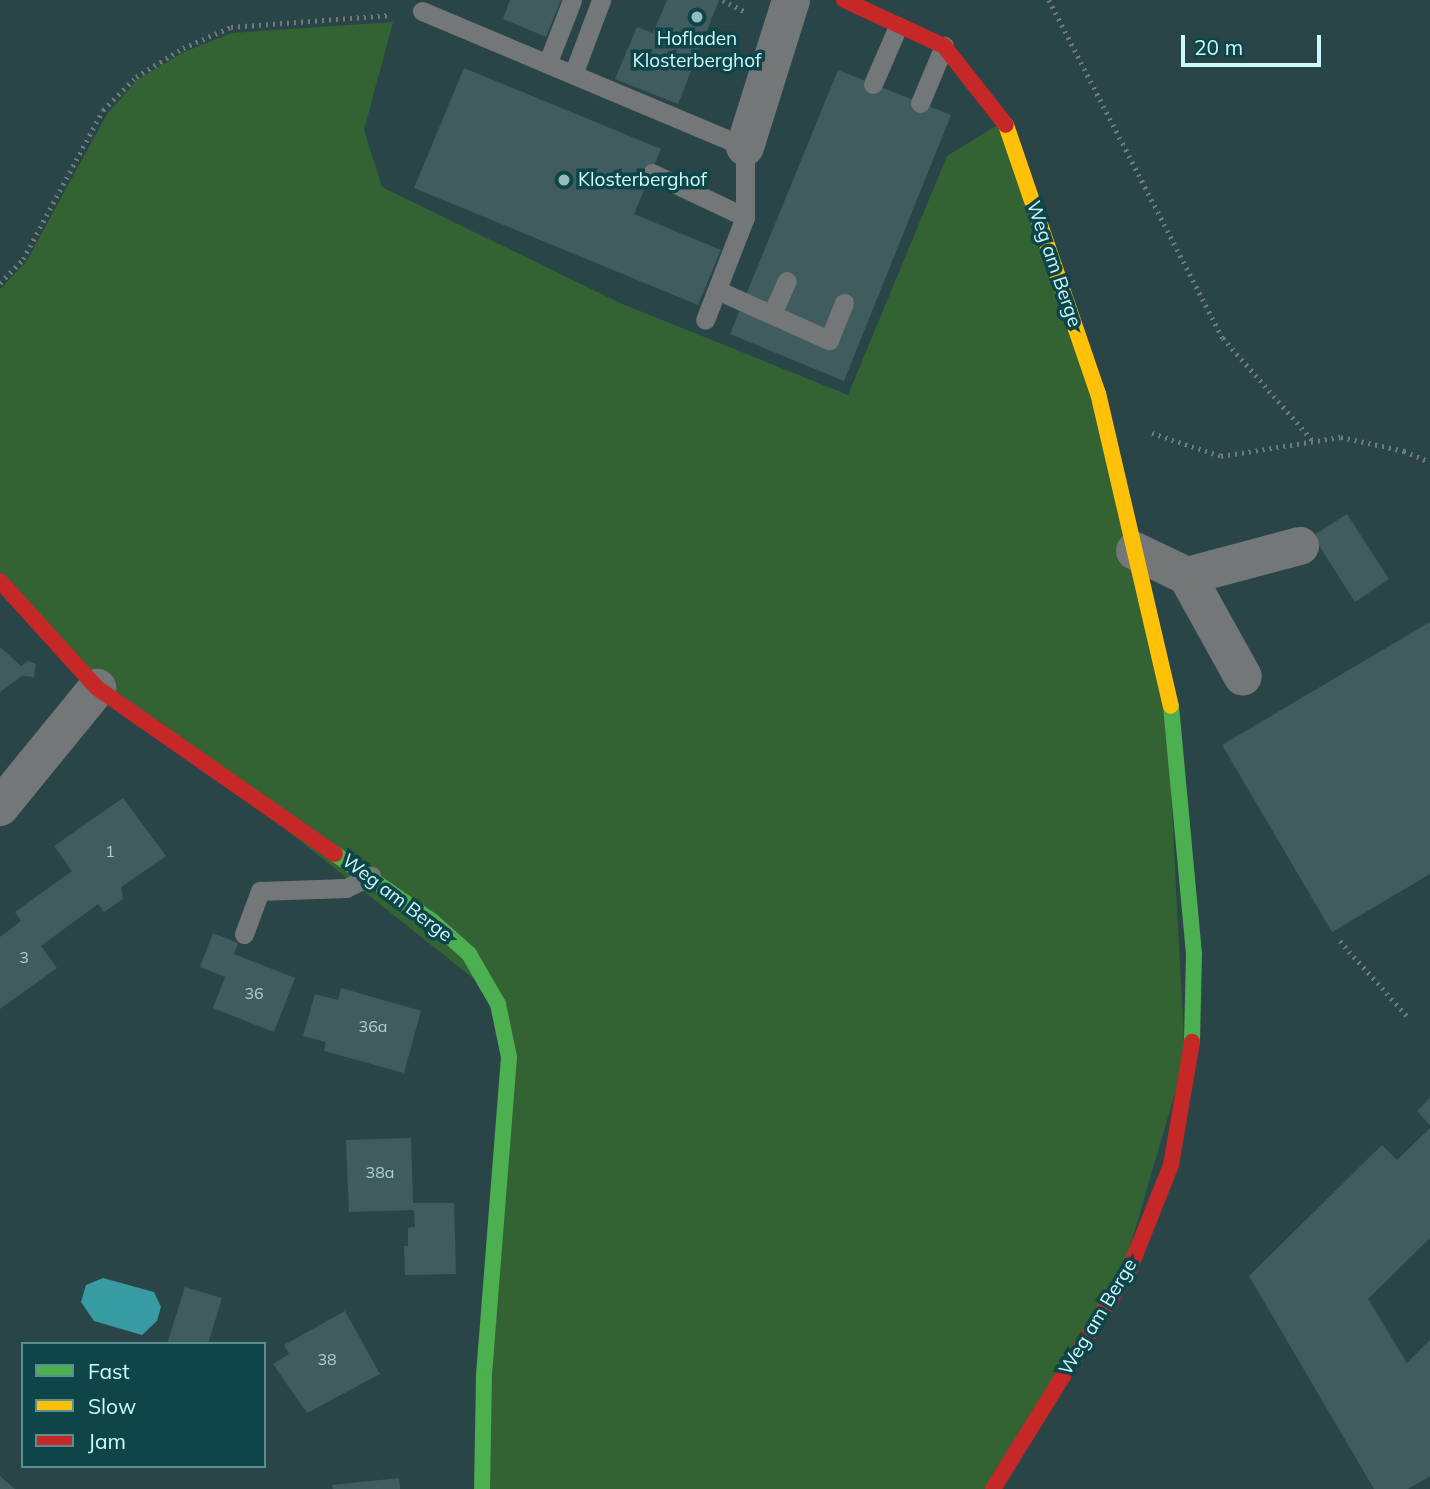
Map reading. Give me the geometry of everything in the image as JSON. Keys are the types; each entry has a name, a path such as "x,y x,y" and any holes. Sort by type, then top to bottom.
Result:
{"street":[{"path":"745,147 791,0"},
{"name":"Weg am Berge","path":"844,0 898,13 944,46 1004,119 1098,393 1173,714 1194,953 1184,1007 1191,1061 1171,1165 1130,1268 993,1489"},
{"path":"1187,576 1300,546"},
{"path":"1135,551 1187,576 1243,677"},
{"name":"Weg am Berge","path":"0,581 97,688 371,876 469,954 498,1004 509,1057 484,1377 482,1489"},
{"path":"0,807 97,688"}],"lane":[{"path":"548,62 572,0"},
{"path":"574,72 601,0"},
{"path":"422,11 574,72 745,147 745,217 705,320"},
{"path":"873,84 898,13"},
{"path":"920,103 944,46"},
{"path":"652,173 745,217"},
{"path":"772,314 787,281"},
{"path":"717,290 829,340 845,303"},
{"path":"244,933 260,891 346,888 371,876"}],"path":[{"path":"1049,0 1223,338 1314,442"},
{"path":"0,283 23,259 103,110 136,77 183,48 231,27 422,11"},
{"path":"1098,393 1159,438 1222,456 1341,437 1430,462"},
{"path":"1340,941 1407,1016"}],"green space":[{"path":"393,22 364,130 382,187 620,303 848,395 947,156 999,124 1091,390 1167,715 1185,1059 1125,1264 987,1489 489,1489 503,1002 97,679 0,572 0,289 26,262 107,114 138,79 184,52 232,33"}],"water":[{"path":"103,1278 154,1292 161,1307 157,1321 142,1335 94,1321 81,1302 86,1285"}],"building":[{"path":"510,0 561,0 546,37 503,19"},
{"path":"667,0 719,0 678,104 615,79 637,27 653,33"},
{"path":"464,68 661,149 634,214 721,250 698,305 414,188"},
{"path":"838,70 951,115 844,381 730,334"},
{"path":"1347,514 1389,579 1355,602 1313,536"},
{"path":"1430,622 1430,874 1332,932 1222,745"},
{"path":"0,647 21,666 28,661 36,664 34,677 22,676 0,692"},
{"path":"123,798 166,856 121,887 123,899 104,912 98,904 41,946 57,968 0,1009 0,937 21,921 15,912 72,871 54,846"},
{"path":"213,933 238,943 234,954 295,978 274,1032 213,1008 225,977 200,967"},
{"path":"341,988 421,1011 404,1073 324,1051 326,1042 303,1036 315,994 338,1000"},
{"path":"1430,1098 1430,1125 1417,1111"},
{"path":"1430,1128 1430,1238 1368,1299 1407,1363 1430,1340 1430,1476 1408,1489 1374,1489 1249,1276 1382,1145 1397,1160"},
{"path":"411,1138 413,1203 454,1203 456,1274 405,1275 404,1246 408,1246 408,1228 415,1227 414,1210 349,1212 346,1140"},
{"path":"185,1287 222,1298 209,1342 168,1342"},
{"path":"345,1311 380,1374 307,1413 273,1364 289,1354 284,1345"},
{"path":"0,1476 15,1489 0,1489"},
{"path":"399,1478 400,1489 333,1489 332,1485"}],"traffic: fast":[{"path":"1171,706 1194,953 1192,1042"},
{"path":"335,854 432,921 469,954 498,1004 509,1057 484,1377 482,1489"}],"traffic: slow":[{"path":"1006,125 1098,393 1171,706"}],"traffic: jam":[{"path":"844,0 944,46 1006,125"},
{"path":"0,581 97,688 335,854"},
{"path":"993,1489 1130,1268 1171,1165 1192,1042"}],"place":[{"name":"Hofladen Klosterberghof","path":"697,17"},
{"name":"Klosterberghof","path":"564,180"}]}
